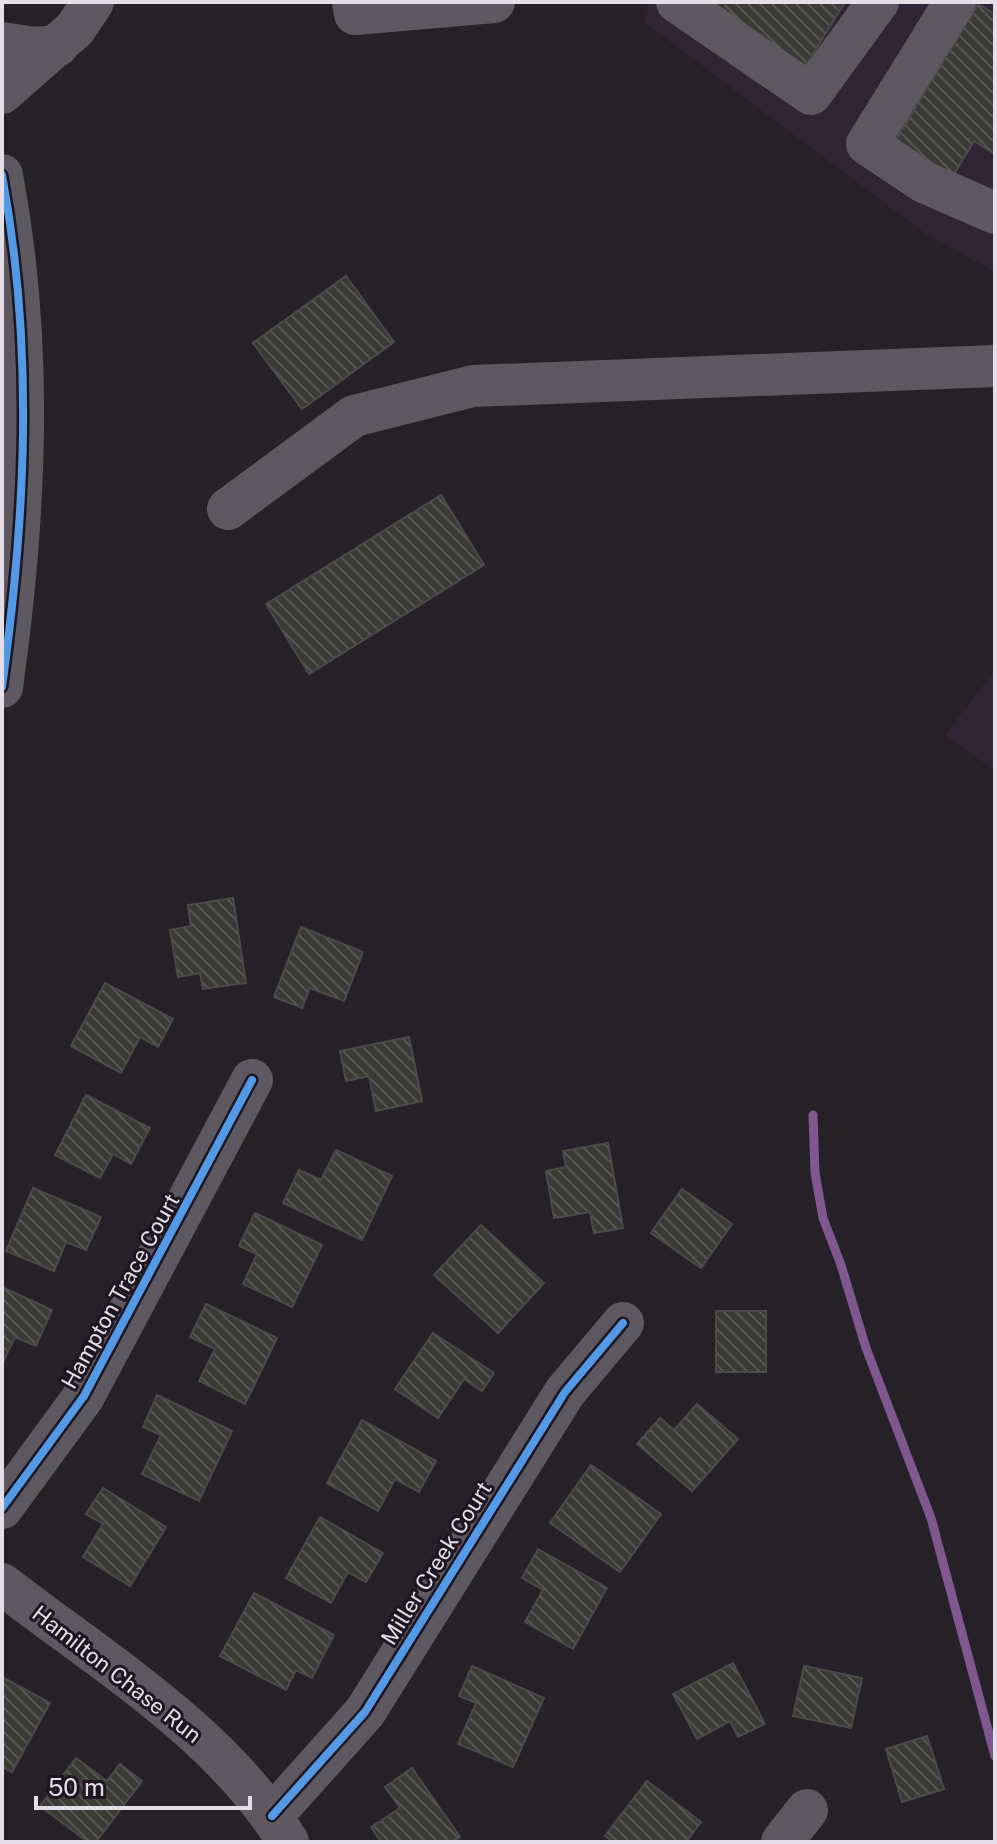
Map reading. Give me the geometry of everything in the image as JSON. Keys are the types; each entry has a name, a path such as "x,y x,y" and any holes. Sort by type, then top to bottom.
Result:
{"street":[{"path":"2,93 75,29 93,2"},
{"path":"353,2 355,14 494,2"},
{"path":"677,2 811,94 878,2"},
{"path":"955,2 867,144 924,182 995,213"},
{"path":"2,43 19,48 57,46"},
{"path":"2,175 16,248 24,386 19,568 2,687"},
{"path":"228,509 354,416 473,386 995,366"},
{"name":"Hampton Trace Court","path":"2,1508 84,1396 252,1080"},
{"name":"Miller Creek Court","path":"280,1829 365,1712 565,1392 623,1323"},
{"name":"Hamilton Chase Run","path":"2,1584 190,1729 280,1829"}],"shaded area":[{"path":"650,2 995,2 995,272 926,234 644,22"},
{"path":"995,670 995,771 945,735"}],"building":[{"path":"697,2 845,2 802,72"},
{"path":"978,4 995,14 995,154 974,141 953,176 895,141"},
{"path":"346,276 394,342 302,409 253,343"},
{"path":"441,495 484,565 309,674 266,604"},
{"path":"233,898 246,983 203,989 200,973 178,977 170,930 191,926 188,905"},
{"path":"301,927 363,952 344,1001 310,988 302,1008 274,997"},
{"path":"105,983 173,1019 158,1047 140,1037 121,1073 71,1046"},
{"path":"409,1037 422,1101 376,1111 369,1076 346,1081 340,1051"},
{"path":"86,1095 150,1128 131,1164 113,1154 100,1178 55,1155"},
{"path":"608,1143 623,1228 594,1233 590,1212 554,1218 546,1171 566,1167 563,1151"},
{"path":"336,1150 392,1176 362,1240 283,1203 299,1170 321,1180"},
{"path":"33,1188 101,1217 86,1250 66,1242 54,1271 6,1251"},
{"path":"682,1189 732,1224 701,1268 651,1233"},
{"path":"255,1213 322,1245 292,1307 243,1284 257,1254 239,1246"},
{"path":"481,1225 544,1283 498,1333 434,1275"},
{"path":"2,1287 52,1310 36,1346 15,1337 2,1364"},
{"path":"206,1304 277,1338 245,1404 199,1381 215,1349 190,1337"},
{"path":"716,1311 766,1311 766,1372 716,1372"},
{"path":"433,1333 494,1373 482,1391 464,1379 438,1418 395,1389"},
{"path":"157,1395 232,1431 199,1501 142,1474 161,1435 143,1427"},
{"path":"697,1404 738,1439 692,1491 637,1444 660,1418 674,1430"},
{"path":"362,1420 436,1461 419,1492 395,1479 378,1511 327,1483"},
{"path":"591,1465 661,1514 620,1572 550,1523"},
{"path":"103,1488 166,1527 130,1586 83,1557 103,1524 86,1514"},
{"path":"320,1517 383,1553 366,1582 348,1572 331,1603 286,1578"},
{"path":"538,1549 607,1588 573,1649 525,1622 543,1590 522,1578"},
{"path":"254,1593 334,1635 312,1678 296,1670 286,1690 220,1656"},
{"path":"733,1663 765,1724 738,1737 730,1721 697,1739 673,1694"},
{"path":"472,1666 544,1698 513,1767 458,1744 476,1703 459,1696"},
{"path":"804,1666 862,1678 851,1728 793,1716"},
{"path":"2,1677 50,1703 12,1772 2,1767"},
{"path":"927,1736 944,1789 902,1802 886,1749"},
{"path":"76,1758 107,1781 120,1764 142,1781 96,1842 88,1842 40,1806"},
{"path":"412,1768 460,1837 452,1842 381,1842 371,1827 400,1808 385,1787"},
{"path":"647,1781 701,1822 686,1842 614,1842 605,1836"}],"waterway":[{"path":"813,1115 815,1173 823,1218 866,1348 931,1518 995,1756"}],"cycle path":[{"path":"2,175 19,303 23,431 17,558 2,687"},
{"path":"2,1508 84,1396 252,1080"},
{"path":"272,1816 365,1712 565,1392 623,1323"}]}
